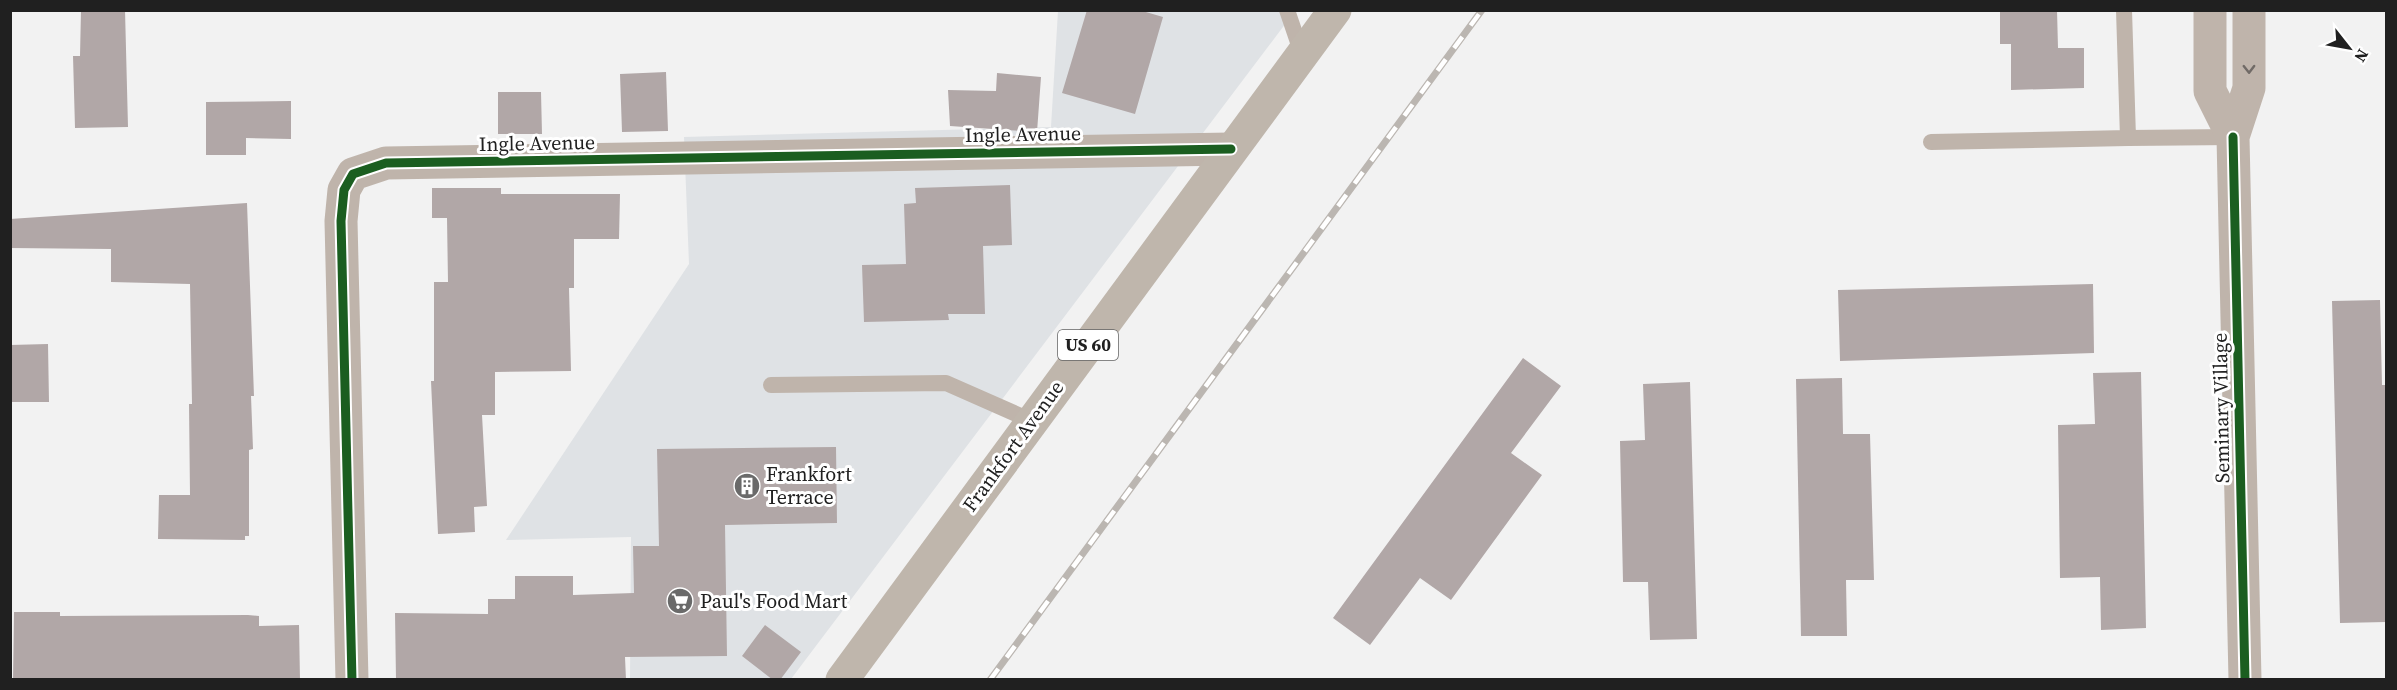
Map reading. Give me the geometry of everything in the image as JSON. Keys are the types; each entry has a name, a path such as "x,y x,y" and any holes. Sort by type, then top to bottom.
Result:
{"main road":[{"name":"Frankfort Avenue","path":"842,680 1335,10"}],"street":[{"name":"Seminary Village","path":"2210,10 2210,91 2233,137"},
{"name":"Seminary Village","path":"2245,680 2233,137 2249,88 2248,10"},
{"name":"Ingle Avenue","path":"352,680 341,221 344,190 353,174 386,163 1231,149"}],"lane":[{"path":"1287,10 1302,54"},
{"path":"2124,10 2128,138"},
{"path":"1931,142 2233,137"},
{"path":"771,385 946,383 1032,421"}],"shaded area":[{"path":"1058,11 1295,11 791,679 630,679 631,537 506,540 689,264 684,137 1051,127"}],"building":[{"path":"81,10 125,10 128,127 75,128 73,56 80,56"},
{"path":"1087,10 1139,10 1163,17 1135,114 1062,93"},
{"path":"2000,10 2057,10 2058,48 2084,48 2084,88 2011,90 2011,44 2000,44"},
{"path":"666,72 668,131 622,132 620,74"},
{"path":"997,73 1041,77 1037,132 950,126 948,90 996,91"},
{"path":"498,92 541,92 542,134 498,134"},
{"path":"291,101 291,139 246,138 246,155 206,155 206,102"},
{"path":"1010,185 1012,245 983,246 985,314 948,314 949,320 864,322 862,265 906,264 904,204 916,203 915,188"},
{"path":"432,188 501,188 501,194 620,194 619,239 574,239 574,288 569,288 571,371 495,372 495,415 482,415 487,506 474,507 475,532 438,534 431,381 434,381 434,282 448,282 447,218 432,218"},
{"path":"247,203 254,396 251,396 253,449 249,450 249,536 245,536 245,540 158,539 159,495 190,495 189,404 192,404 190,284 111,282 111,249 10,248 10,219"},
{"path":"2093,284 2094,353 1840,361 1838,290"},
{"path":"2380,300 2382,385 2386,385 2386,622 2340,623 2332,301"},
{"path":"48,344 49,402 10,402 10,345"},
{"path":"1523,358 1561,386 1511,453 1542,475 1451,600 1420,578 1370,645 1333,618"},
{"path":"2141,372 2146,628 2101,630 2100,577 2060,578 2058,425 2095,424 2093,373"},
{"path":"1842,378 1843,434 1870,434 1874,580 1846,580 1847,636 1801,636 1796,379"},
{"path":"1690,382 1697,639 1650,640 1648,582 1623,582 1620,441 1645,440 1643,384"},
{"path":"836,447 837,523 725,525 727,656 625,657 626,680 396,680 395,613 488,614 488,599 515,599 515,576 573,576 573,595 634,593 633,546 659,546 657,449"},
{"path":"14,612 60,612 60,616 248,615 259,616 259,626 299,625 300,680 13,680"},
{"path":"765,625 801,652 780,680 773,680 742,656"}],"railway":[{"path":"990,680 1482,10"}],"cycle path":[{"path":"2233,137 2245,680"},
{"path":"352,680 341,221 344,190 353,174 386,163 1231,149"}],"place":[{"name":"Frankfort Terrace","path":"747,486"},
{"name":"Paul's Food Mart","path":"680,601"}]}
